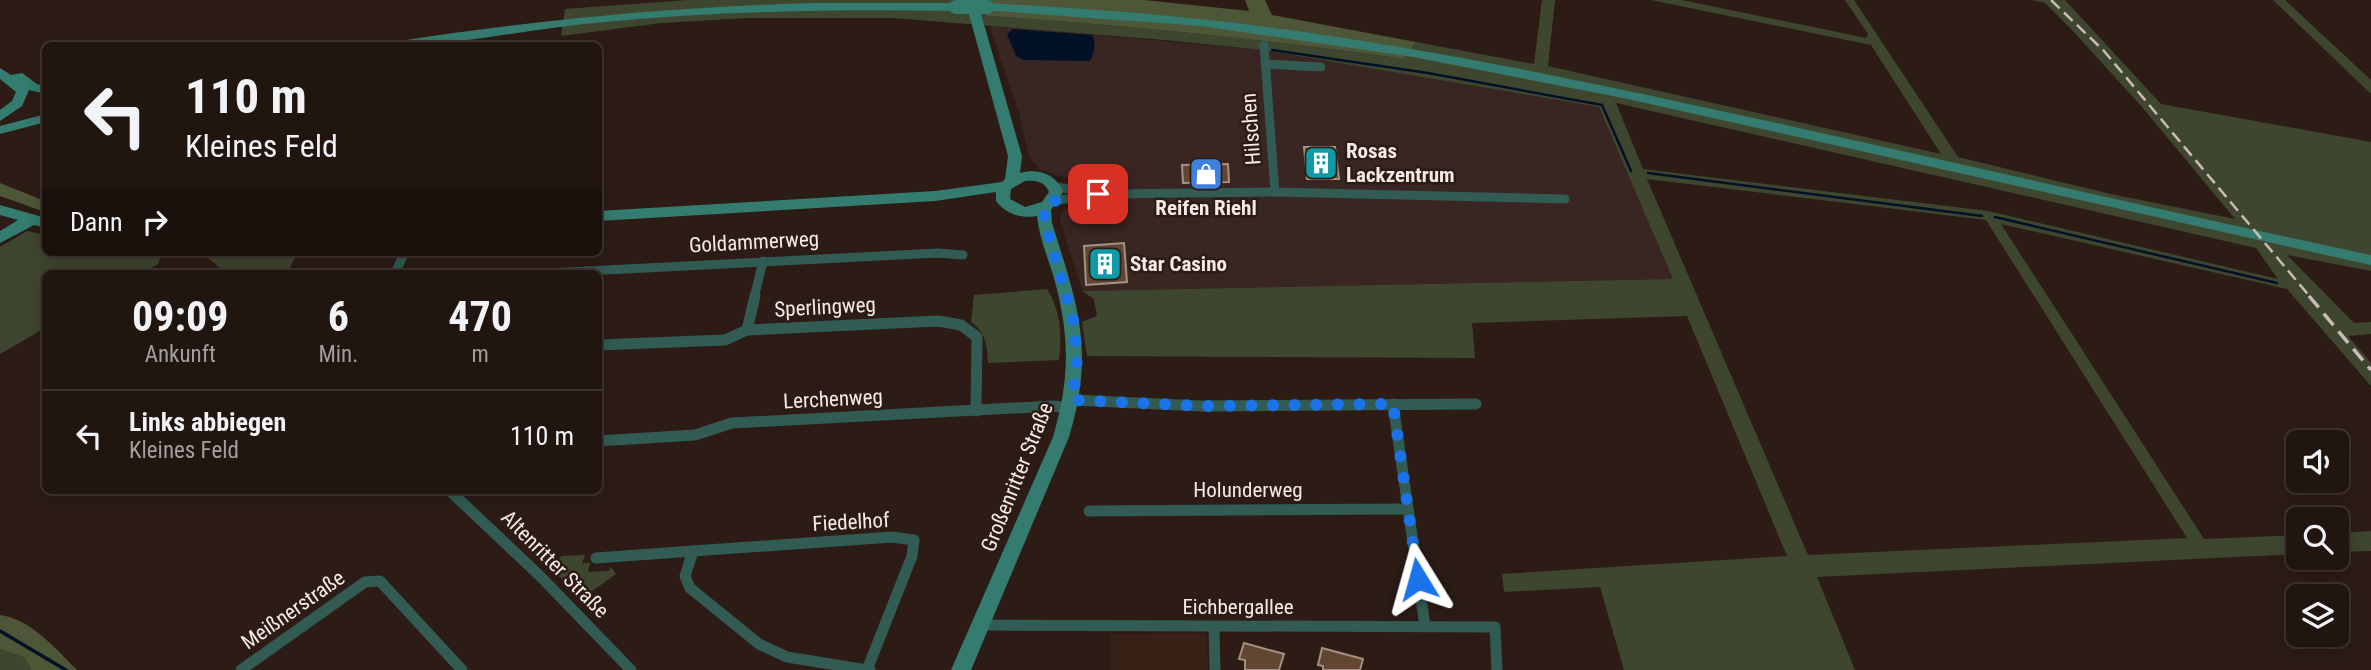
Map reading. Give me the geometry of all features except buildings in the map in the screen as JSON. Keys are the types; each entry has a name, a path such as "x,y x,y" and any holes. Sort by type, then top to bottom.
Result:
{"main road":[{"path":"971,0 1015,156 1033,175 1047,179 1051,199 1021,212 1007,206 1003,201 1002,191 1009,183 1015,156"},
{"path":"421,42 505,30 727,9 956,6 1143,16 1231,25 1434,57 1687,107 2371,260"},
{"path":"0,65 33,87 42,89"},
{"path":"0,72 23,91 17,103 0,117"},
{"path":"0,130 42,119"},
{"path":"935,197 1009,183 1033,175"},
{"path":"602,216 935,197 1003,201"},
{"path":"0,210 42,222"},
{"name":"Großenritter Straße","path":"961,670 1061,437 1072,404 1077,359 1074,323 1066,295 1034,223 1021,212"},
{"path":"0,225 25,218"},
{"path":"0,238 25,218"}],"street":[{"name":"Hilschen","path":"1264,45 1275,192"},
{"name":"Hilschen","path":"1265,64 1321,66"},
{"name":"Hilschen","path":"1051,199 1098,194 1275,192 1565,199"},
{"name":"Großenritter Straße","path":"1051,199 1045,223 1066,295"},
{"name":"Goldammerweg","path":"601,270 938,253 963,255"},
{"path":"747,330 762,261"},
{"name":"Sperlingweg","path":"602,345 724,340 747,330 938,321 961,325 977,337 976,411"},
{"name":"Lerchenweg","path":"602,441 695,435 732,423 1072,404 1476,404"},
{"path":"1393,404 1424,626"},
{"name":"Altenritter Straße","path":"453,494 541,577 631,670"},
{"name":"Holunderweg","path":"1089,511 1407,509"},
{"name":"Fiedelhof","path":"596,558 694,551 892,537 914,540 912,556 868,670 787,657 759,644 690,588 685,576 694,551"},
{"name":"Meißnerstraße","path":"241,670 365,582 380,581 455,668"},
{"name":"Eichbergallee","path":"981,625 1495,627 1497,670"},
{"path":"1214,626 1215,670"}],"shaded area":[{"path":"989,25 1263,50 1599,107 1674,279 1082,291 1060,220 1061,212 1069,206 1087,202 1085,183 1040,170 1029,157 1019,113"},
{"path":"1206,633 1208,670 1109,670 1110,634"}],"green space":[{"path":"688,0 983,0 987,16 1196,33 1404,59 1416,42 1534,64 1542,0 1555,0 1548,66 1941,154 1871,45 1651,0 1682,0 1866,38 1868,34 1845,0 1854,0 1958,157 2111,194 2235,219 2142,107 2072,30 2045,3 2032,0 2065,0 2161,104 2371,142 2371,271 2287,255 2354,323 2371,322 2371,334 2348,336 2371,363 2371,386 2287,289 2001,224 2204,539 2286,536 2286,555 1817,577 1855,670 1624,670 1600,587 1504,592 1502,574 1787,556 1687,316 1472,323 1475,358 1087,356 1082,322 1097,316 1094,299 1082,291 1673,279 1599,107 1263,50 894,18 748,18 661,23 561,36 565,9","holes":["1616,103 2256,248 2278,279 1988,211 1643,169","1647,179 1986,220 2187,538 1808,555"]},
{"path":"983,0 1144,0 1249,11 1245,0 1265,0 1272,15 1416,42 1404,59 1196,33 987,16"},
{"path":"2273,0 2285,0 2371,80 2371,94"},
{"path":"0,183 42,200 42,211 0,196"},
{"path":"27,231 42,234 42,256 161,256 158,264 147,270 42,270 42,330 0,354 0,247"},
{"path":"206,256 296,256 289,270 222,270"},
{"path":"1047,289 1059,323 1059,360 988,363 983,335 971,322 974,295"},
{"path":"2371,531 2371,551 2349,552 2349,532"},
{"path":"585,555 582,563 590,563 588,572 609,571 611,567 616,574 584,597 548,567 562,556"},
{"path":"0,615 22,622 32,629 52,644 77,670 31,670 25,658 0,649"},
{"path":"0,649 25,658 31,670 0,670"}],"water":[{"path":"1013,29 1092,35 1094,51 1090,61 1023,60 1016,56 1007,34"}],"waterway":[{"path":"1272,50 1428,73 1602,105 1631,171"},
{"path":"1648,173 1982,216"},
{"path":"1995,217 2277,283"},
{"path":"0,631 66,670"}],"railway":[{"path":"2051,0 2104,51 2311,298"},
{"path":"2309,296 2371,370"}],"place":[{"name":"Rosas Lackzentrum","path":"1321,163"},
{"name":"Reifen Riehl","path":"1206,174"},
{"name":"Star Casino","path":"1105,264"}],"route":[{"path":"1098,194 1053,201 1044,208 1045,223 1074,323 1077,359 1073,400 1201,406 1393,404 1418,579"}]}
